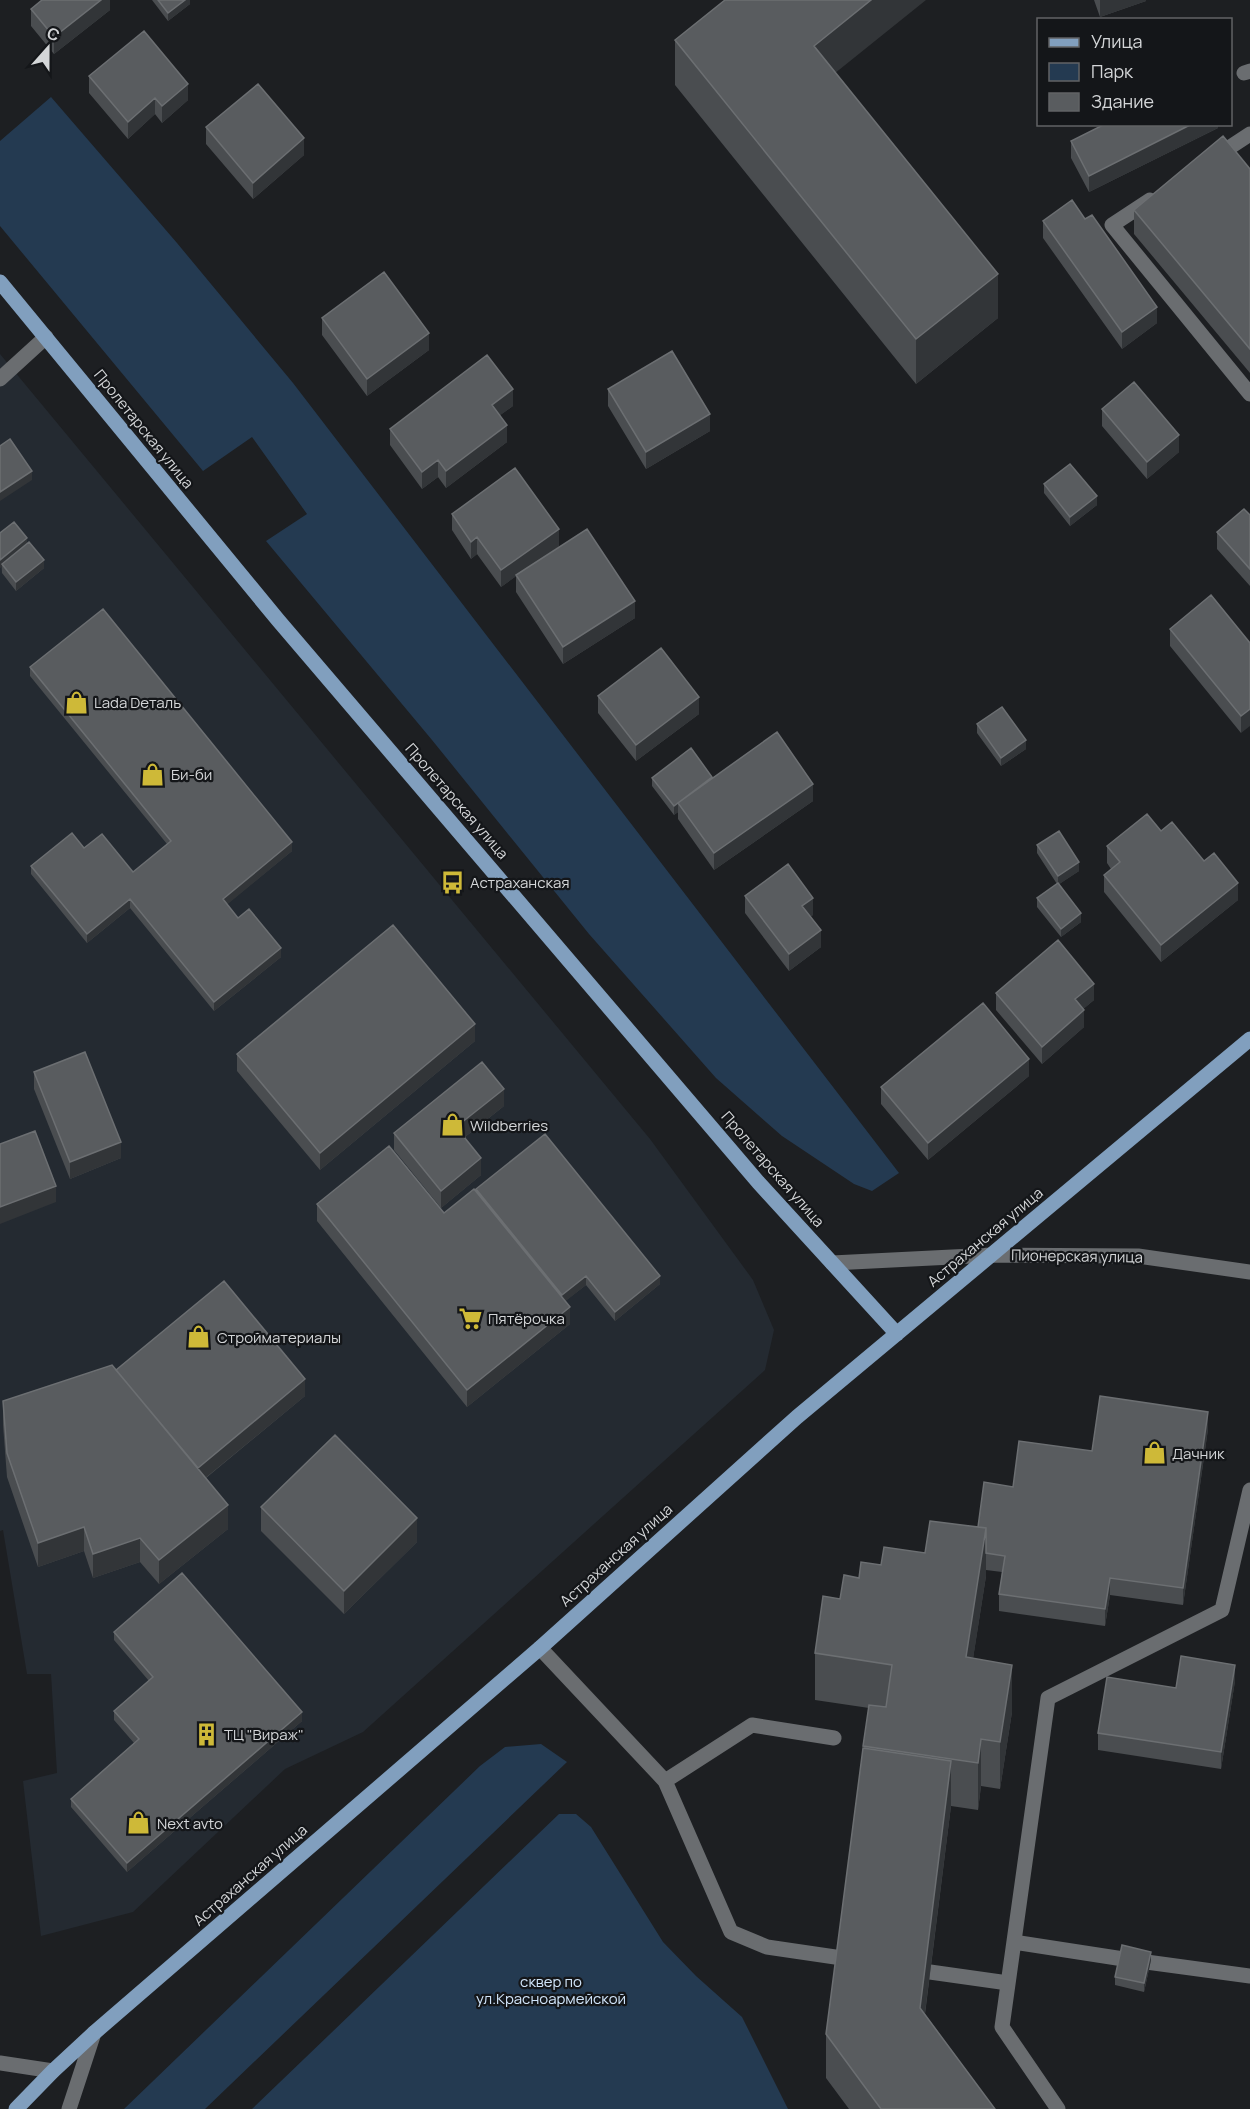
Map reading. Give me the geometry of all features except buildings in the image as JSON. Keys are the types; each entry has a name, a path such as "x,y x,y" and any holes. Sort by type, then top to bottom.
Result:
{"main road":[{"path":"1201,166 1250,134"},
{"path":"1161,192 1112,225 1250,394"},
{"name":"Пролетарская улица","path":"0,282 285,628 750,1173 897,1334"},
{"path":"0,379 46,337"},
{"name":"Астраханская улица","path":"16,2109 94,2033 540,1647 797,1417 1250,1039"},
{"name":"Пионерская улица","path":"832,1263 992,1255 1138,1256 1250,1272"},
{"path":"1058,2109 1002,2027 1048,1698 1222,1610 1250,1490"},
{"path":"540,1647 665,1781 730,1932 766,1947 842,1958"},
{"path":"665,1781 752,1725 834,1738"},
{"path":"1014,1942 1250,1976"},
{"path":"930,1972 1008,1983"},
{"path":"69,2109 94,2033"},
{"path":"0,2063 53,2071"}],"shaded area":[{"path":"0,354 650,1139 753,1280 774,1330 765,1370 363,1732 285,1769 133,1912 41,1936 23,1781 57,1773 51,1674 27,1674 3,1530 0,1531"}],"green space":[{"path":"51,97 177,243 293,383 899,1173 872,1191 854,1184 782,1136 716,1078 589,934 432,740 266,541 307,514 252,437 203,471 0,226 0,141"},
{"path":"541,1744 567,1762 205,2109 124,2109 480,1766 505,1747"},
{"name":"сквер по ул.Красноармейской","path":"559,1814 576,1814 591,1827 663,1942 696,1976 742,2017 788,2109 252,2109"}],"place":[{"name":"Lada Dеталь","path":"76,702"},
{"name":"Би-би","path":"153,774"},
{"name":"Астраханская","path":"452,882"},
{"name":"Wildberries","path":"452,1125"},
{"name":"Пятёрочка","path":"470,1318"},
{"name":"Стройматериалы","path":"199,1337"},
{"name":"Дачник","path":"1154,1453"},
{"name":"ТЦ \"Вираж\"","path":"206,1734"},
{"name":"Next avto","path":"139,1823"}]}
